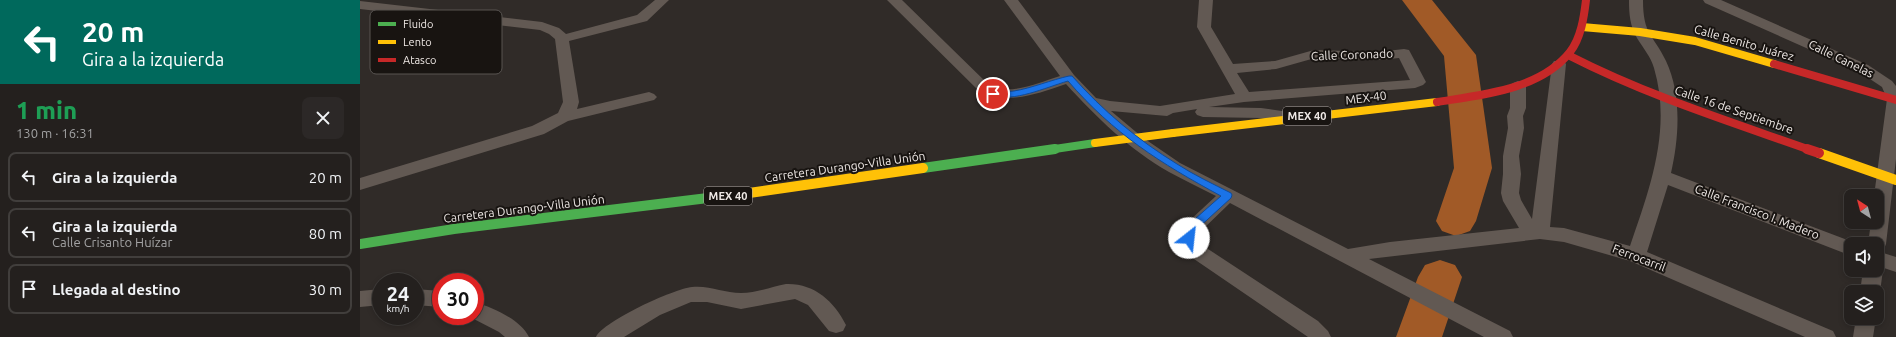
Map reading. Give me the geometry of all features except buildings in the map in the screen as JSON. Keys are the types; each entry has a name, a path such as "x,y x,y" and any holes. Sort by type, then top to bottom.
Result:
{"main road":[{"path":"1564,60 1582,27 1585,7"},
{"name":"Calle Benito Juárez","path":"1582,27 1640,32 1695,41 1896,100"},
{"name":"MEX 40","path":"1518,86 1532,81 1564,60"},
{"name":"Calle 16 de Septiembre","path":"1564,60 1668,99 1890,178"},
{"name":"MEX-40","path":"1095,143 1442,101 1518,86"},
{"name":"Carretera Durango-Villa Unión","path":"360,244 454,229 742,194 1095,143"}],"street":[{"path":"562,39 642,18 662,0"},
{"path":"894,0 986,90 993,94 1004,95 1018,93 1069,78"},
{"path":"1011,0 1069,78 1090,101 1136,141 1174,167 1503,337"},
{"path":"1156,111 1244,97 1204,27 1206,0"},
{"path":"1575,0 1585,7"},
{"path":"1636,0 1640,32 1661,65 1668,99 1670,119 1662,176 1636,255"},
{"name":"Calle Canelas","path":"1710,0 1863,68 1887,84 1893,92 1896,100"},
{"path":"360,5 403,10"},
{"path":"360,184 538,130 553,124 563,117 570,108 571,102 562,39 556,31 542,26 502,21"},
{"name":"Calle Coronado","path":"1228,69 1276,66 1314,54 1378,56 1404,53 1418,82 1410,85 1244,97"},
{"path":"1518,86 1518,108 1515,116 1516,128 1511,156 1510,193 1512,201 1527,225 1540,232 1564,60"},
{"path":"563,117 649,97"},
{"path":"1878,237 1890,178 1896,100"},
{"path":"1090,101 1110,106 1156,111 1261,113 1299,118"},
{"name":"Calle Francisco I. Madero","path":"1662,176 1844,245"},
{"path":"1228,195 1191,228 1189,238 1193,247 1201,254 1311,326 1321,337"},
{"name":"Ferrocarril","path":"1346,256 1390,249 1540,232 1564,235 1636,255 1826,337"},
{"path":"1884,261 1896,265"},
{"path":"606,337 667,302 685,295 701,294 739,301 755,300 785,292 800,293 811,297 836,325"},
{"path":"360,299 372,298"},
{"path":"484,315 506,326 519,337"},
{"path":"1863,337 1865,325"}],"waterway":[{"path":"1417,0 1460,55 1473,168 1456,221"},
{"path":"1419,337 1440,277"}],"traffic: fast":[{"path":"923,168 1095,143"},
{"path":"360,244 454,229 749,193"}],"traffic: slow":[{"path":"1582,27 1640,32 1695,41 1774,64"},
{"path":"1173,133 1437,102"},
{"path":"1095,143 1173,133"},
{"path":"1819,153 1896,180"},
{"path":"749,193 923,168"}],"traffic: jam":[{"path":"1437,102 1490,93 1527,82 1544,74 1558,64 1570,52 1579,34 1586,0"},
{"path":"1568,55 1660,97 1819,153"},
{"path":"1774,64 1896,100"}],"route":[{"path":"993,94 1004,95 1018,93 1069,78 1090,101 1136,141 1174,167 1228,195 1191,228 1189,238"}]}
